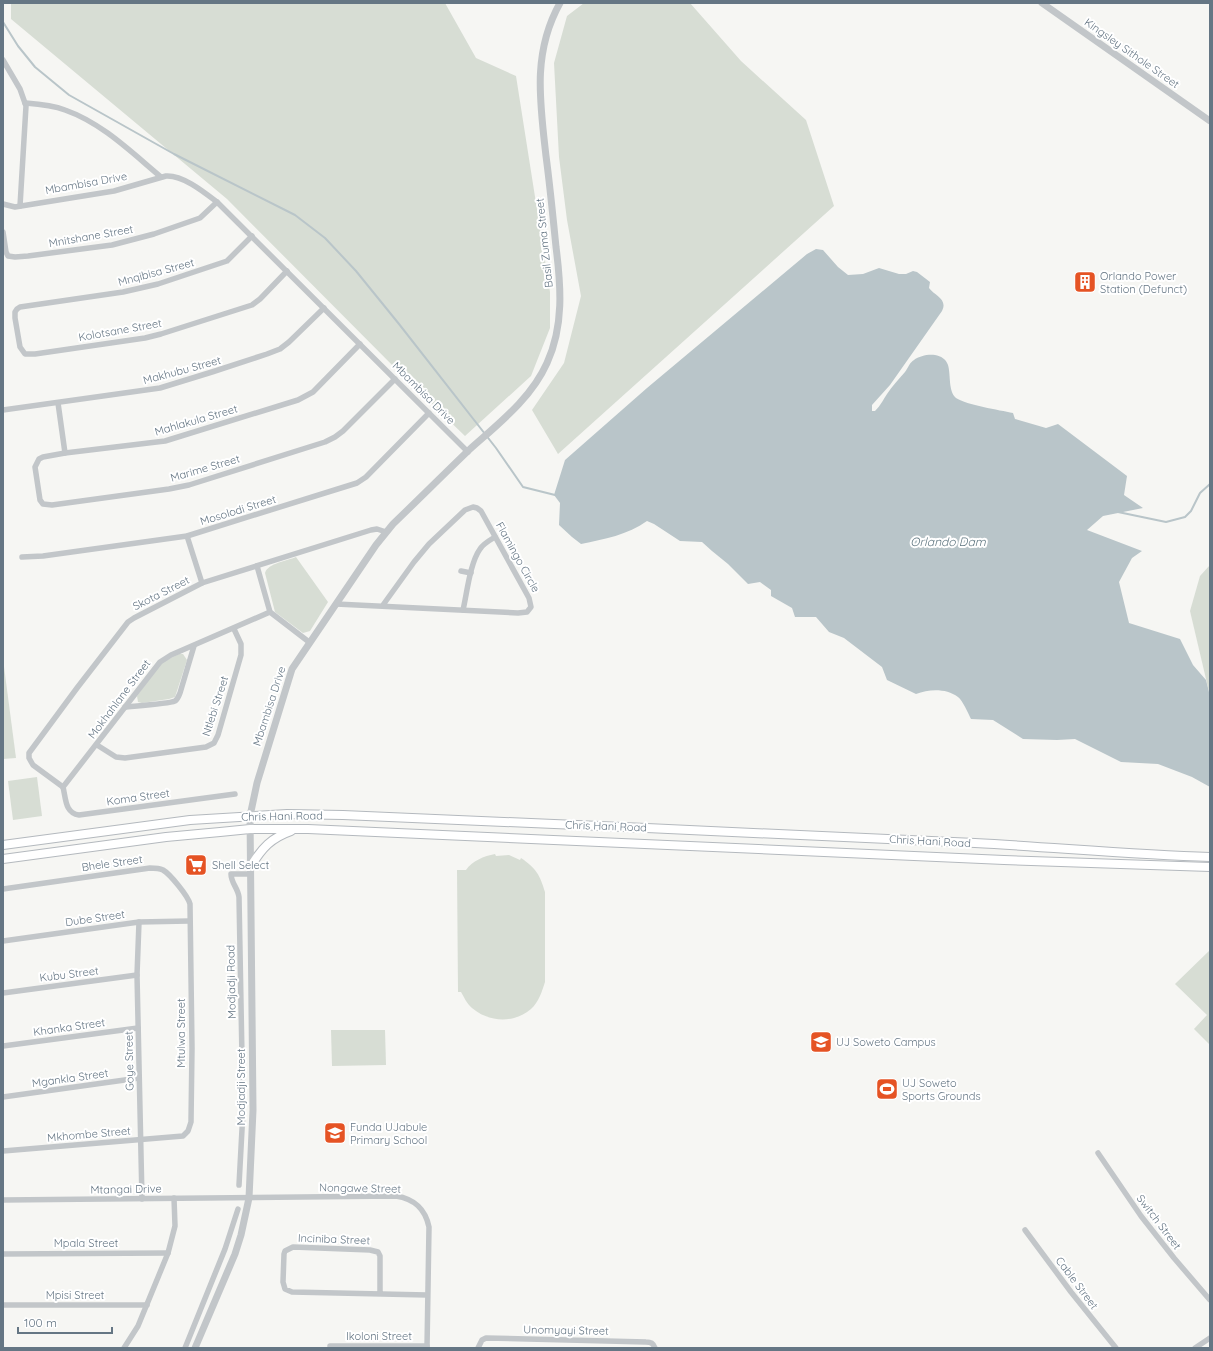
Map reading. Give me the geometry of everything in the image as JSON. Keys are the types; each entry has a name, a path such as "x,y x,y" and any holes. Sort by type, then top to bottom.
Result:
{"main road":[{"name":"Chris Hani Road","path":"3,845 190,820 287,814 343,815 1004,844 1210,857"},
{"name":"Chris Hani Road","path":"3,859 166,837 250,829 298,829 1210,868"},
{"path":"251,870 261,851 273,839 298,829"},
{"path":"1004,844 1004,860"}],"street":[{"name":"Basil Zuma Street","path":"468,452 530,391 543,372 553,348 558,330 560,314 560,288 541,113 540,64 545,39 560,3"},
{"name":"Kingsley Sithole Street","path":"1042,3 1210,120"},
{"path":"3,60 20,89 25,102 26,120 20,206"},
{"path":"25,102 65,110 85,119 123,144 161,177"},
{"name":"Mbambisa Drive","path":"3,204 20,206 114,191 161,177 172,176 183,179 217,202 468,452 386,532 309,642 292,669 288,677 257,783 250,816"},
{"name":"Mnitshane Street","path":"3,232 8,256 15,257 36,255 112,244 154,234 200,218 217,202"},
{"name":"Mnqibisa Street","path":"15,318 15,312 17,309 25,306 136,290 220,264 231,258 252,236"},
{"name":"Kolotsane Street","path":"15,318 20,347 22,352 28,354 133,340 161,334 252,305 260,299 286,271"},
{"name":"Makhubu Street","path":"3,410 160,388 267,354 280,349 290,342 324,308"},
{"name":"Mahlakula Street","path":"65,453 165,441 298,400 313,392 360,344"},
{"name":"Marime Street","path":"65,453 43,457 39,459 36,464 40,500 43,504 52,505 189,485 326,442 336,437 395,379"},
{"path":"58,403 65,453"},
{"name":"Mosolodi Street","path":"22,557 42,556 187,536 357,483 366,477 429,413"},
{"name":"Flamingo Circle","path":"336,604 383,605 523,613 531,609 531,602 529,598 481,511 475,507 469,507 429,544 383,605"},
{"name":"Skota Street","path":"63,787 33,765 29,758 29,752 128,622 202,583 335,540 371,530 377,529 386,532"},
{"path":"187,536 202,583"},
{"path":"463,610 471,573 479,550 495,537"},
{"path":"257,566 270,612 309,642"},
{"path":"461,571 471,573"},
{"name":"Mokhahlane Street","path":"63,787 160,662 270,612"},
{"name":"Ntlebi Street","path":"97,745 116,757 125,758 206,746 214,743 218,735 241,656 241,644 234,629"},
{"path":"125,707 170,702 176,699 180,693 194,646"},
{"name":"Koma Street","path":"63,787 69,810 72,813 79,815 235,794"},
{"name":"Modjadji Street","path":"195,1348 235,1254 241,1235 249,1198 253,1110 250,816"},
{"name":"Bhele Street","path":"3,889 158,868 165,871 188,899 190,904 189,921"},
{"name":"Modjadji Road","path":"239,1185 243,1111 239,897 231,879 231,874 251,870"},
{"name":"Dube Street","path":"3,941 138,922 189,921"},
{"name":"Mtulwa Street","path":"178,1137 187,1133 191,1122 192,1048 189,921"},
{"name":"Goye Street","path":"138,922 138,1028 142,1199"},
{"name":"Kubu Street","path":"3,993 138,975"},
{"name":"Khanka Street","path":"3,1046 138,1028"},
{"name":"Mgankla Street","path":"3,1097 139,1078"},
{"path":"243,1111 253,1110"},
{"name":"Mkhombe Street","path":"3,1151 178,1137"},
{"name":"Switch Street","path":"1098,1153 1146,1222 1210,1300"},
{"name":"Nongawe Street","path":"249,1198 396,1196 412,1201 420,1207 425,1213 429,1227 427,1347"},
{"path":"124,1348 138,1326 148,1305 168,1253 175,1226 174,1198"},
{"name":"Mtangai Drive","path":"3,1200 249,1198"},
{"path":"185,1348 225,1249 238,1209"},
{"name":"Cable Street","path":"1024,1230 1116,1348"},
{"name":"Inciniba Street","path":"380,1294 380,1256 378,1252 370,1250 293,1247 285,1251 283,1282 285,1289 288,1291 292,1292 380,1294 427,1295"},
{"path":"225,1249 235,1254"},
{"name":"Mpala Street","path":"3,1254 168,1253"},
{"name":"Mpisi Street","path":"3,1305 148,1305"},
{"name":"Unomyayi Street","path":"478,1348 482,1340 486,1338 495,1338 651,1342 655,1348"},
{"path":"1195,1348 1210,1338"},
{"name":"Ikoloni Street","path":"330,1346 427,1347"}],"shaded area":[{"path":"11,3 445,3 476,58 516,76 550,292 550,328 531,376 465,436 407,380 227,199 11,19"},
{"path":"584,3 690,3 741,61 806,120 834,206 558,454 532,410 564,363 581,296 567,220 559,157 554,63 567,16"},
{"path":"296,557 328,602 310,631 303,633 275,612 265,573 270,567"},
{"path":"1210,565 1210,696 1190,611 1200,576"},
{"path":"179,654 183,654 187,660 175,697 142,703 138,702 137,696 158,667 163,662"},
{"path":"3,659 16,758 3,759"},
{"path":"37,777 42,816 13,820 8,781"},
{"path":"495,854 496,856 509,855 520,860 521,858 537,872 545,892 545,982 540,996 534,1006 524,1014 509,1019 493,1018 478,1013 469,1005 461,992 458,992 457,870 466,870 479,859"},
{"path":"1210,950 1210,1045 1194,1029 1207,1015 1175,984"},
{"path":"331,1030 385,1030 386,1065 332,1066"}],"water":[{"name":"Orlando Dam","path":"816,249 823,250 838,267 848,275 863,274 879,268 899,274 906,274 913,271 917,272 930,282 929,288 940,298 943,303 942,311 890,385 872,405 872,411 875,411 879,407 891,388 913,361 918,357 937,355 943,358 947,363 953,395 956,398 975,405 1013,413 1015,419 1046,428 1058,424 1127,476 1124,495 1143,508 1103,516 1087,530 1142,551 1132,558 1119,582 1129,623 1180,639 1193,665 1206,680 1210,696 1210,787 1192,777 1158,764 1121,762 1075,739 1023,739 993,720 971,719 960,699 948,692 932,690 916,694 887,680 882,667 844,638 829,632 816,617 795,617 792,608 771,596 771,590 760,582 748,584 728,564 702,542 680,541 647,521 624,533 581,544 559,525 560,503 554,495 565,460 647,388 807,254"}],"waterway":[{"path":"3,22 18,46 35,67 69,95 174,154 295,215 325,238 356,271 399,324 496,448 523,487 555,495"},
{"path":"1118,512 1166,522 1185,517 1191,511 1200,493 1210,484"}],"place":[{"name":"Orlando Power Station (Defunct)","path":"1085,282"},
{"name":"Shell Select","path":"196,865"},
{"name":"UJ Soweto Campus","path":"821,1042"},
{"name":"UJ Soweto Sports Grounds","path":"887,1089"},
{"name":"Funda UJabule Primary School","path":"335,1133"}]}
